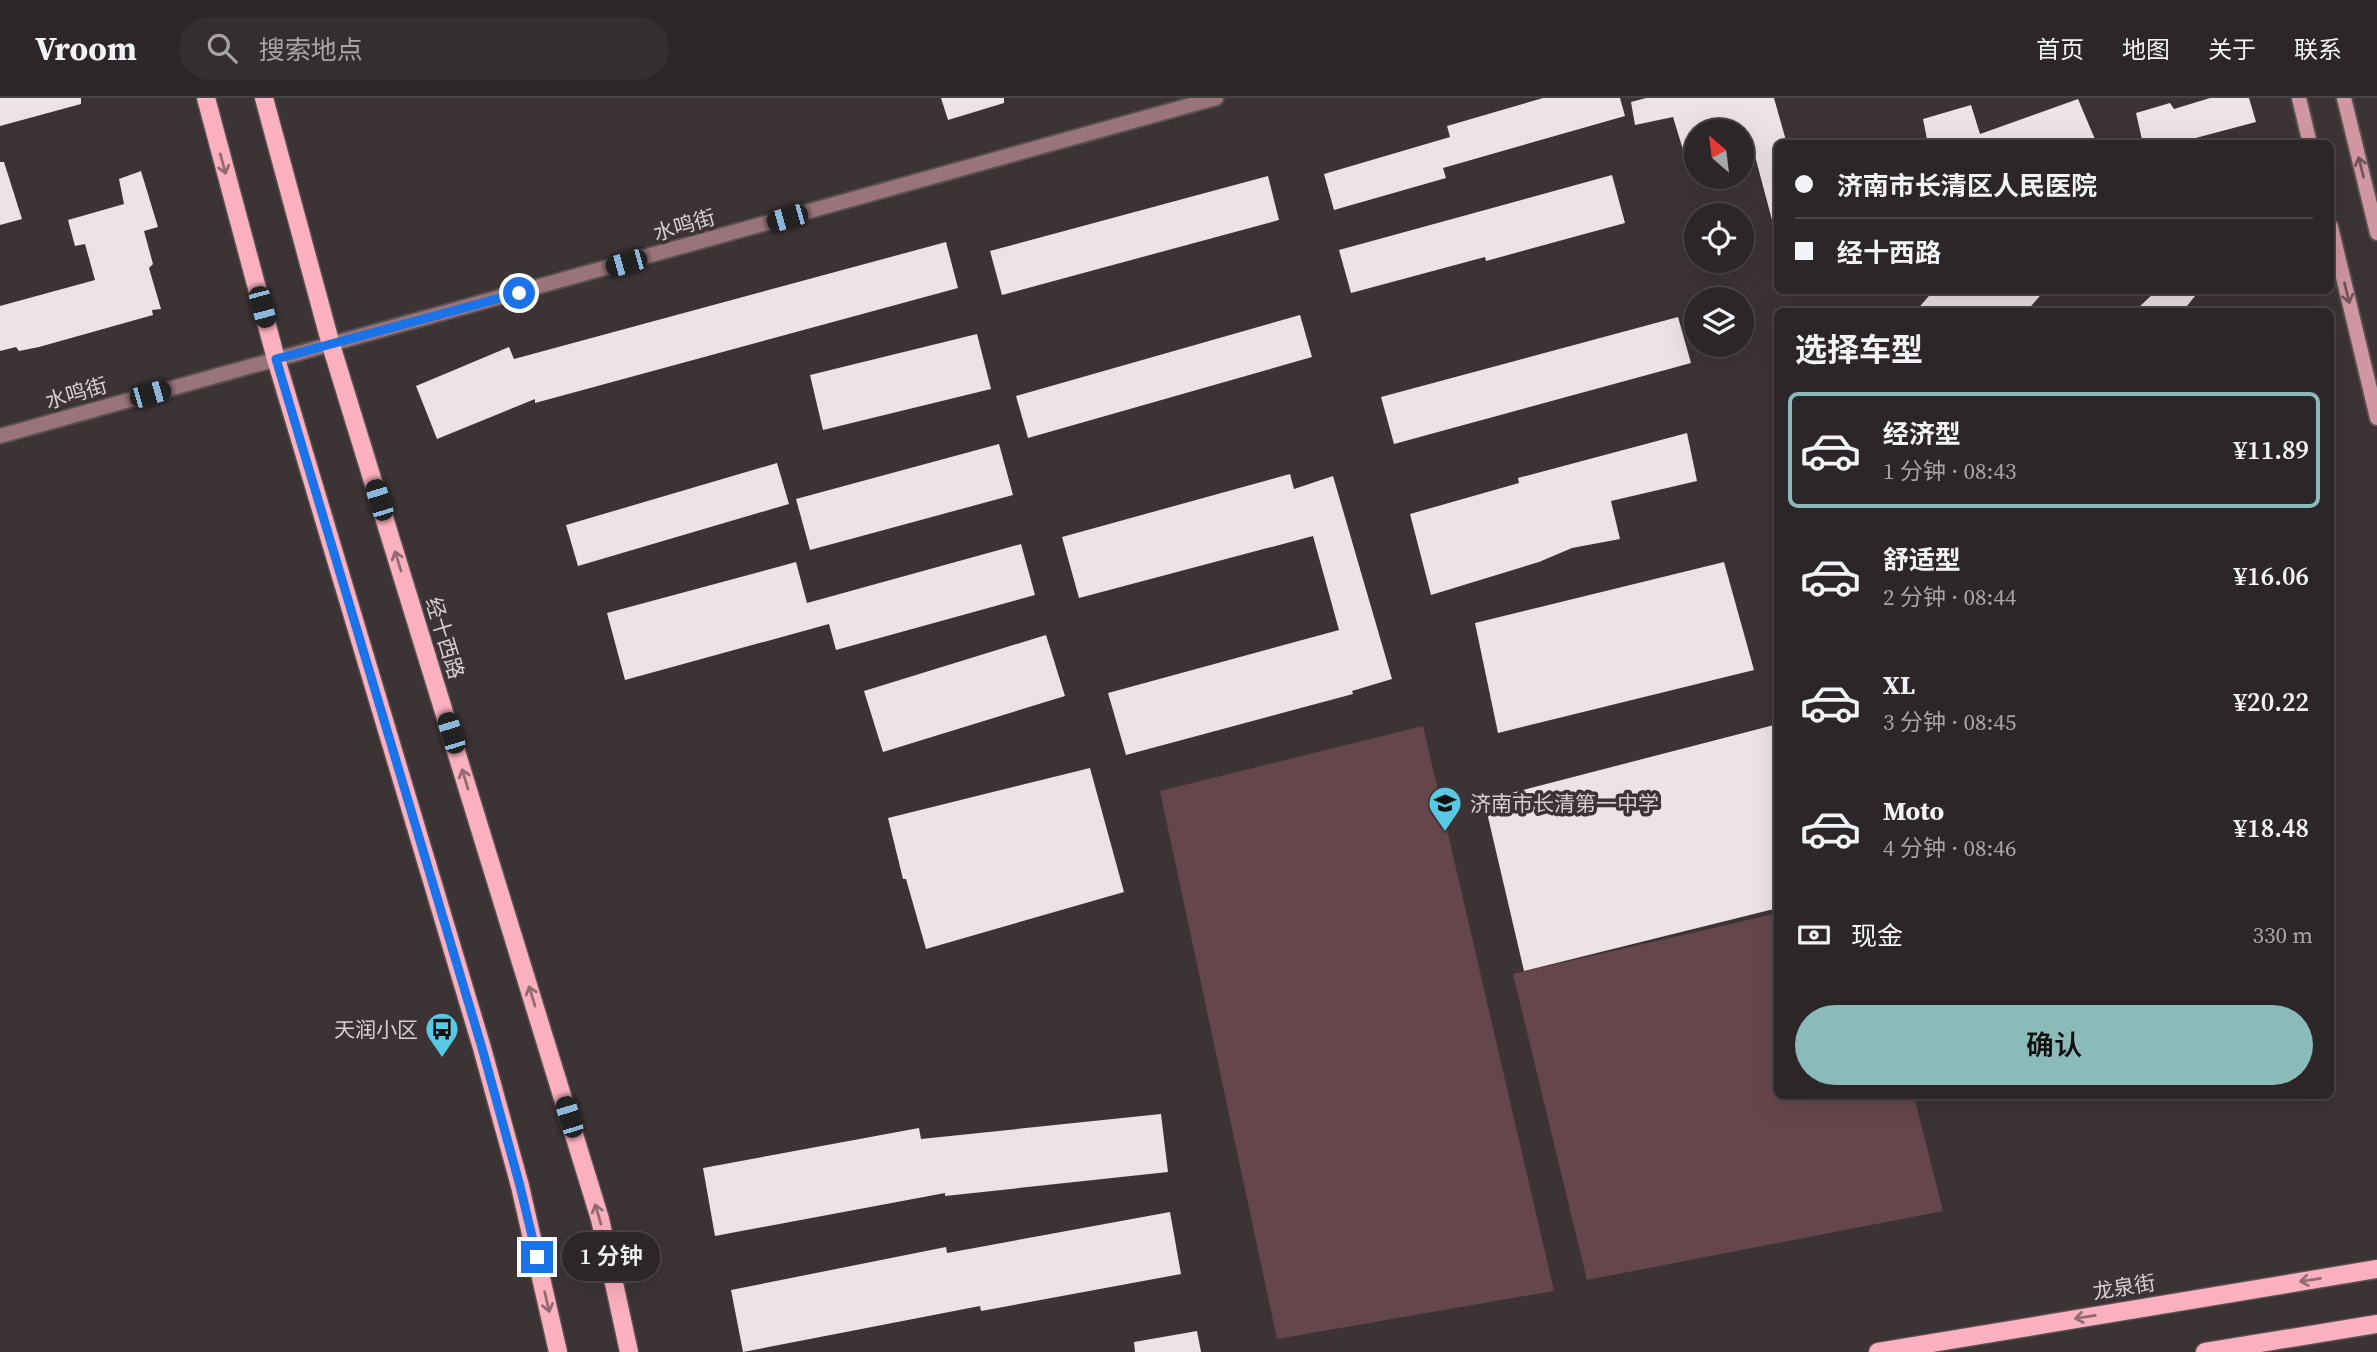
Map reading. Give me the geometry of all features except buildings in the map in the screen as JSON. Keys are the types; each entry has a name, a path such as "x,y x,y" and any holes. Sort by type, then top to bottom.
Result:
{"main road":[{"path":"206,98 276,359 482,1048 520,1186 558,1352"},
{"name":"经十西路","path":"264,98 331,345 600,1219 629,1352"},
{"path":"2299,98 2310,140"},
{"path":"2344,98 2377,233"},
{"path":"2334,239 2377,418"},
{"name":"龙泉街","path":"1878,1352 2377,1269"},
{"path":"2205,1352 2377,1324"}],"street":[{"name":"水鸣街","path":"0,436 1216,98"}],"shaded area":[{"path":"1423,726 1554,1291 1277,1339 1160,791"},
{"path":"1774,914 1774,1099 1915,1099 1943,1211 1587,1280 1513,974"}],"place":[{"name":"济南市长清第一中学","path":"1445,833"},
{"name":"天润小区","path":"442,1059"}],"route":[{"path":"519,293 276,359 482,1048 537,1257"}]}
